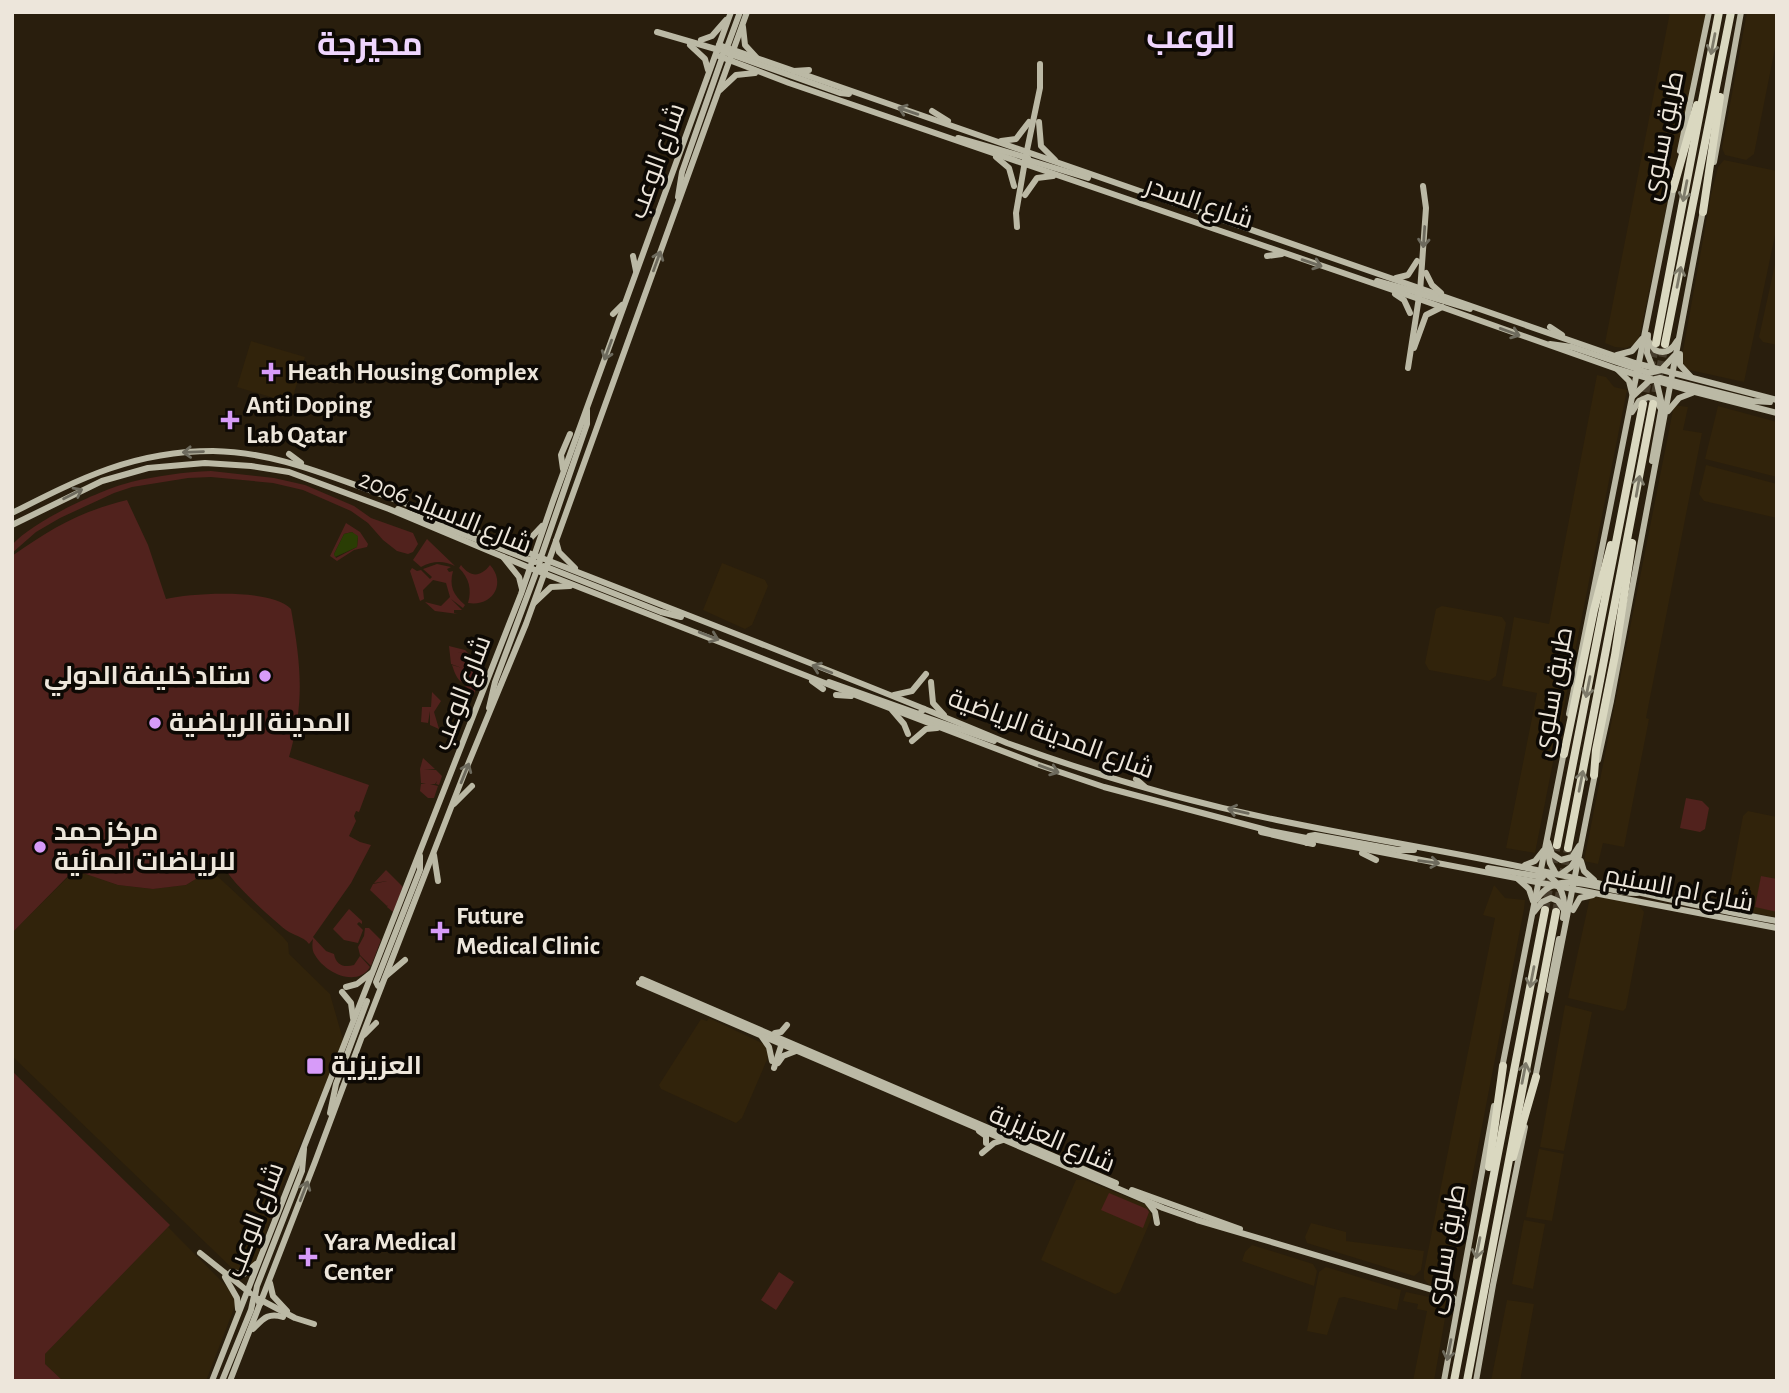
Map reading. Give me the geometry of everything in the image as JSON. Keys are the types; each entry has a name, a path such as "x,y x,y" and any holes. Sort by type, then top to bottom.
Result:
{"highway":[{"name":"طريق سلوى","path":"1719,12 1661,343 1731,12"},
{"path":"1703,212 1725,45"},
{"path":"1673,189 1707,76"},
{"name":"طريق سلوى","path":"1557,845 1643,404"},
{"name":"طريق سلوى","path":"1568,848 1653,404"},
{"path":"1564,754 1594,610 1623,509"},
{"path":"1594,775 1596,750 1615,655 1632,545 1633,512"},
{"name":"طريق سلوى","path":"1454,1381 1545,910"},
{"name":"طريق سلوى","path":"1467,1381 1498,1210 1560,912"},
{"path":"1483,1224 1503,1066"},
{"path":"1498,1210 1536,1077"}],"main road":[{"path":"701,40 709,38 718,30 731,12"},
{"name":"شارع الوعب","path":"230,1381 249,1333 261,1257 521,594 557,532 718,93 731,12"},
{"path":"678,202 682,173 740,12"},
{"name":"شارع الوعب","path":"212,1381 241,1310 270,1278 316,1162 360,1039 533,604 550,499 564,471 707,79 743,24 747,12"},
{"name":"طريق سلوى","path":"1444,1381 1564,754 1573,685 1632,398 1658,288 1660,260 1673,189 1709,12"},
{"name":"طريق سلوى","path":"1476,1381 1494,1276 1611,701 1651,483 1651,463 1681,335 1741,12"},
{"path":"743,24 746,47 760,61"},
{"path":"657,33 724,52 840,93 856,94"},
{"path":"690,45 707,62 707,79"},
{"name":"شارع السدر","path":"724,52 760,61 995,141 1062,177 1354,277"},
{"name":"شارع السدر","path":"724,52 761,73 841,101 992,153 1059,164 1391,278 1442,307 1547,345 1617,369 1638,370 1672,380"},
{"path":"1017,227 1016,213 1025,158 1040,88 1040,64"},
{"path":"792,72 809,70"},
{"path":"718,93 736,75 761,73"},
{"path":"841,101 853,111"},
{"path":"932,111 955,127"},
{"path":"995,141 1016,139 1029,122"},
{"path":"1039,122 1041,146 1059,164"},
{"path":"943,136 964,139 1077,176 1104,181"},
{"path":"992,153 1008,167 1014,186"},
{"path":"1025,195 1039,177 1062,177"},
{"path":"1408,368 1419,293 1426,208 1423,186"},
{"path":"1186,219 1195,228"},
{"path":"1267,256 1285,253"},
{"path":"633,256 636,273"},
{"path":"1391,278 1408,275 1417,261"},
{"path":"1426,273 1432,285 1452,299"},
{"path":"1354,277 1364,277 1467,308 1487,311"},
{"path":"1354,277 1360,282 1401,298 1410,313"},
{"name":"شارع السدر","path":"1419,293 1452,299 1522,323 1611,355 1638,370 1672,380"},
{"path":"613,314 626,301"},
{"path":"1414,348 1426,315 1442,307"},
{"path":"1473,318 1482,329"},
{"path":"1522,323 1540,324"},
{"path":"1682,324 1684,330 1679,363 1692,379"},
{"path":"1550,327 1569,340"},
{"path":"1647,334 1653,348 1663,352 1672,347 1681,335"},
{"path":"1611,355 1625,354 1634,349 1647,334"},
{"path":"1647,334 1647,353 1656,375 1663,413"},
{"path":"1547,345 1561,344 1638,370"},
{"path":"1632,398 1677,351"},
{"path":"1617,369 1629,381 1632,398"},
{"path":"1672,380 1692,379 1777,401"},
{"path":"1672,380 1695,392 1777,414"},
{"path":"1672,380 1752,401 1777,401"},
{"path":"1663,413 1679,398 1695,392"},
{"path":"1628,419 1637,403 1646,398 1656,400 1663,413"},
{"path":"488,717 495,682 586,429 586,409"},
{"path":"564,471 561,454 570,434"},
{"name":"شارع الاسياد 2006","path":"12,513 87,475 133,461 169,453 253,454 314,469 468,528 510,545 539,564"},
{"path":"289,454 302,465"},
{"name":"شارع الاسياد 2006","path":"12,525 103,481 148,468 181,464 227,464 272,469 311,479 502,555 539,564"},
{"path":"311,479 314,469"},
{"path":"389,509 409,512 661,612 690,618"},
{"path":"459,518 468,528"},
{"path":"510,545 526,543 547,519"},
{"path":"557,532 558,550 579,572"},
{"path":"502,555 520,578 521,594"},
{"name":"شارع المدينة الرياضية","path":"539,564 579,572 1007,743 1088,772 1195,802 1367,839 1521,866 1539,876 1574,883"},
{"name":"شارع المدينة الرياضية","path":"539,564 577,586 1072,777 1246,825"},
{"path":"533,604 551,587 577,586"},
{"path":"886,694 900,695 910,692 926,674"},
{"path":"482,675 485,687"},
{"path":"805,675 823,690"},
{"path":"817,680 841,684 918,713 922,713 924,709"},
{"path":"931,682 933,703 948,718"},
{"path":"836,695 858,696"},
{"path":"890,708 904,724 910,737 927,729 942,728"},
{"path":"914,717 918,714 991,740 1007,743"},
{"path":"455,747 455,762"},
{"path":"1136,779 1149,790"},
{"path":"453,805 472,786"},
{"path":"1195,802 1212,798"},
{"path":"421,829 432,821"},
{"path":"1246,825 1295,831 1298,828 1294,823"},
{"path":"1586,823 1581,866 1595,881"},
{"path":"1246,825 1267,835 1309,842 1315,835 1398,850 1430,850"},
{"path":"1547,840 1552,854 1563,860 1575,854 1583,835"},
{"path":"1367,839 1389,837"},
{"path":"1521,866 1536,860 1547,840"},
{"path":"1547,840 1550,863 1564,898 1549,1005"},
{"name":"شارع المدينة الرياضية","path":"1309,842 1513,876 1539,876 1574,883"},
{"path":"1344,846 1376,860"},
{"path":"1534,906 1541,893 1571,867 1580,853"},
{"path":"381,986 376,982 420,870 419,854"},
{"path":"434,854 438,881"},
{"path":"1473,869 1498,869 1539,876"},
{"path":"1513,876 1530,889 1534,906"},
{"name":"شارع ام السنيم","path":"1574,883 1595,881 1777,921"},
{"path":"1574,883 1624,893 1643,892"},
{"name":"شارع ام السنيم","path":"1574,883 1600,894 1777,928"},
{"path":"1564,938 1576,902 1584,896 1600,894"},
{"path":"1532,918 1540,903 1549,898 1559,901 1560,912"},
{"path":"384,978 405,960"},
{"path":"352,1024 352,1007 344,989 373,972"},
{"name":"شارع العزيزية","path":"1458,1302 1450,1295 1197,1220 796,1051 780,1043 773,1034 675,989 640,981 780,1043 1201,1216 1441,1291 1453,1293 1460,1289"},
{"path":"330,1122 336,1084 364,999 378,994"},
{"path":"360,1039 376,1023"},
{"path":"773,1034 781,1032 787,1025"},
{"path":"761,1035 769,1046 773,1066"},
{"path":"773,1066 780,1043"},
{"path":"773,1066 783,1056 796,1051"},
{"path":"959,1119 983,1133 986,1143"},
{"path":"982,1153 996,1142 1007,1140"},
{"path":"221,1381 252,1307 257,1286 303,1167 304,1147"},
{"path":"316,1162 320,1171"},
{"path":"1144,1199 1153,1207 1157,1223"},
{"path":"249,1333 267,1316 286,1314 272,1296 270,1278 266,1279 265,1275 284,1226 285,1213"},
{"path":"200,1253 255,1296 295,1318 314,1324"},
{"path":"236,1321 238,1303 228,1275 248,1272 261,1257"},
{"path":"221,1381 246,1313 244,1309 241,1310"}],"shaded area":[{"path":"1670,12 1707,12 1639,339 1626,348 1615,347 1605,343"},
{"path":"1747,12 1777,12 1777,38 1754,154 1746,160 1725,155 1722,148"},
{"path":"1724,160 1777,171 1777,226 1744,382 1685,369 1681,362 1711,195 1718,167"},
{"path":"1777,255 1777,345 1763,342 1759,337"},
{"name":"Heath Housing Complex","path":"251,341 305,357 291,403 237,387"},
{"path":"1597,375 1606,377 1614,387 1627,390 1535,853 1506,848 1537,693 1502,686 1514,617 1549,624"},
{"path":"1674,405 1688,407 1683,430 1702,433 1646,718 1649,719 1624,847 1603,843 1598,864 1584,861"},
{"path":"1718,406 1777,422 1777,477 1705,459"},
{"path":"1706,465 1777,484 1777,518 1704,501 1699,494"},
{"path":"211,471 274,478 305,485 354,506 371,518 413,533 418,544 413,552 408,554 397,551 351,511 303,490 273,483 211,477 132,487 114,493 36,532 12,553 12,545 35,526 102,492 150,478"},
{"name":"المدينة الرياضية","path":"127,500 148,545 166,599 212,594 249,595 281,602 291,609 300,683 297,719 289,757 369,785 359,812 356,811 354,816 356,821 349,836 371,845 351,883 313,937 326,951 334,954 341,965 354,965 360,956 370,967 357,977 341,976 320,962 312,948 313,939 309,944 279,924 241,889 222,863 217,870 207,872 186,885 153,889 118,885 74,870 12,933 12,556 66,522"},
{"path":"346,523 360,532 368,544 367,547 354,550 337,561 330,556","holes":["352,532 358,538 357,547 336,558 334,554 344,534"]},
{"path":"352,532 358,536 357,547 335,557 344,534"},
{"path":"427,539 455,566 438,562 421,567 413,560"},
{"path":"722,563 765,580 768,586 752,625 745,629 703,610"},
{"path":"437,564 451,567 447,569 449,572 453,571 453,590 465,605 463,608 451,599 462,610 454,610 454,613 458,614 435,611 425,602 441,606 450,597 446,583 433,580 423,590 424,599 420,601 410,571 412,568 421,570 430,579 432,577 423,569"},
{"path":"461,565 471,574 479,574 490,565 495,572 497,586 490,598 468,603 469,584 459,568"},
{"path":"1442,606 1502,617 1506,623 1496,676 1489,681 1429,670 1425,663 1436,609"},
{"path":"449,646 465,650 470,655 458,652 471,656 483,668 474,694 456,675 452,665 462,668 451,664"},
{"path":"432,692 441,701 434,712 439,729 430,725 430,711 428,723 421,722 422,707 431,707"},
{"path":"423,758 435,769 424,769 436,770 442,776 439,785 436,784 437,781 430,784 438,786 434,798 428,798 420,791 421,784 426,784 421,783 420,769"},
{"path":"1686,798 1702,801 1709,808 1705,829 1700,832 1680,828"},
{"path":"1748,811 1777,817 1775,917 1731,908 1727,901 1743,816"},
{"path":"75,870 118,885 153,889 186,885 207,872 213,872 283,937 288,943 289,954 330,994 344,1043 275,1203 257,1262 247,1273 236,1272 12,1056 12,933"},
{"path":"386,870 403,887 393,912 370,890 373,884 387,881 374,883"},
{"path":"1761,876 1777,879 1777,912 1755,907"},
{"path":"1494,885 1505,898 1525,900 1450,1292 1428,1284 1424,1279 1424,1271 1495,918 1483,915"},
{"path":"1592,896 1637,903 1644,912 1626,1008 1623,1011 1568,998"},
{"path":"349,909 362,921 362,924 357,924 363,930 358,943 344,940 333,929"},
{"path":"365,928 369,928 381,940 371,966 360,955 358,947"},
{"path":"1565,1005 1592,1012 1564,1151 1540,1147"},
{"path":"709,1018 764,1044 769,1055 742,1118 736,1123 661,1089 659,1085 701,1019 707,1021"},
{"path":"12,1071 170,1225 45,1354 45,1364 63,1381 12,1381"},
{"path":"1539,1149 1564,1154 1552,1221 1526,1217"},
{"path":"1076,1180 1085,1180 1147,1205 1152,1217 1120,1292 1115,1294 1041,1260"},
{"path":"1109,1193 1147,1209 1149,1212 1143,1228 1101,1210"},
{"path":"1524,1220 1545,1224 1533,1289 1512,1284"},
{"path":"1311,1223 1346,1232 1346,1241 1424,1251 1421,1270 1414,1276 1307,1243 1305,1237"},
{"path":"168,1227 238,1298 206,1381 63,1381 45,1364 45,1354"},
{"path":"1252,1245 1313,1264 1317,1271 1314,1286 1242,1261 1245,1252"},
{"path":"1326,1267 1401,1290 1397,1310 1339,1298 1327,1335 1307,1331 1319,1272"},
{"path":"779,1272 794,1282 776,1310 761,1300"},
{"path":"1406,1292 1448,1301 1434,1381 1413,1381 1427,1311 1417,1309 1418,1304 1403,1301"},
{"path":"1507,1300 1534,1304 1520,1381 1491,1381"}],"tunnel":[{"path":"1643,404 1656,343"},
{"path":"1653,404 1665,344"},
{"path":"1545,910 1557,845"},
{"path":"1556,912 1568,848"}],"place":[{"name":"Heath Housing Complex","path":"271,372"},
{"name":"Anti Doping Lab Qatar","path":"230,420"},
{"name":"ستاد خليفة الدولي","path":"265,676"},
{"name":"المدينة الرياضية","path":"155,723"},
{"name":"مركز حمد للرياضات المائية","path":"40,847"},
{"name":"Future Medical Clinic","path":"440,931"},
{"name":"العزيزية","path":"315,1066"},
{"name":"Yara Medical Center","path":"308,1257"}],"district":[{"name":"الوعب","path":"1191,38"},
{"name":"محيرجة","path":"370,45"}]}
